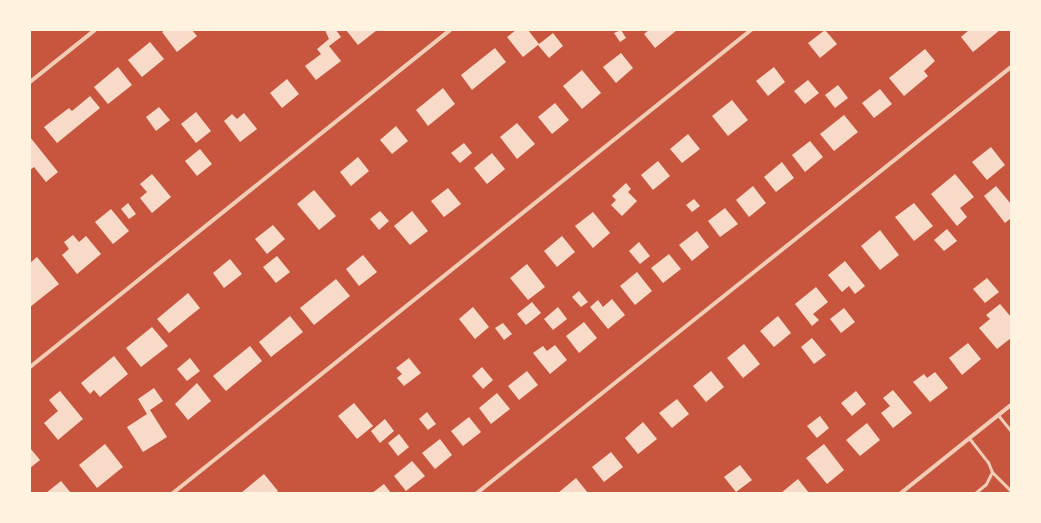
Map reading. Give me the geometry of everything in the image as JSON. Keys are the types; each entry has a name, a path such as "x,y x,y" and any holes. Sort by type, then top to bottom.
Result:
{"street":[{"path":"30,82 95,30"},
{"path":"30,367 450,30"},
{"path":"173,493 751,30"},
{"path":"477,493 1011,67"},
{"path":"901,493 1011,405"}],"lane":[{"path":"998,415 1011,431"},
{"path":"969,438 988,462 992,472 1011,491"},
{"path":"975,493 986,484 992,472"}],"building":[{"path":"165,30 192,30 197,36 177,52 162,32"},
{"path":"325,30 336,30 341,37 329,46 341,61 316,80 305,66 321,54 317,49 329,39"},
{"path":"346,30 377,30 358,45"},
{"path":"516,30 528,30 539,44 553,33 563,46 549,58 538,45 523,57 507,37"},
{"path":"621,30 626,38 620,42 614,33"},
{"path":"649,30 677,30 655,48 644,34"},
{"path":"825,30 837,44 820,58 808,43"},
{"path":"969,30 1000,30 973,52 961,37"},
{"path":"150,42 164,59 142,77 128,60"},
{"path":"495,48 506,62 472,90 461,75"},
{"path":"925,49 935,61 924,71 928,76 904,96 889,78"},
{"path":"621,53 633,68 616,83 603,67"},
{"path":"118,67 132,85 108,104 94,87"},
{"path":"774,67 785,82 768,96 756,81"},
{"path":"582,70 601,93 582,109 563,86"},
{"path":"287,79 299,94 282,108 270,93"},
{"path":"808,80 819,93 805,104 794,91"},
{"path":"838,85 848,98 835,108 825,95"},
{"path":"443,88 455,104 428,126 416,110"},
{"path":"880,89 892,104 874,118 862,103"},
{"path":"90,96 100,108 57,143 44,127 69,108 72,111"},
{"path":"732,100 748,120 728,136 712,116"},
{"path":"555,103 569,120 552,134 538,117"},
{"path":"159,107 170,120 156,131 146,117"},
{"path":"196,112 211,131 196,143 181,124"},
{"path":"244,113 257,129 240,142 224,121 232,114 237,119"},
{"path":"844,115 858,132 834,151 820,134"},
{"path":"517,123 535,144 517,159 500,137"},
{"path":"396,126 408,141 392,154 380,140"},
{"path":"688,134 700,149 682,163 670,149"},
{"path":"30,137 58,172 46,182 34,167 30,170"},
{"path":"810,141 823,157 805,172 792,155"},
{"path":"464,143 472,153 460,163 451,153"},
{"path":"991,147 1005,165 987,180 972,162"},
{"path":"200,149 212,164 197,176 185,161"},
{"path":"492,153 505,169 487,184 474,168"},
{"path":"358,157 369,171 351,186 340,172"},
{"path":"658,161 670,176 653,190 641,175"},
{"path":"782,162 794,178 776,192 764,177"},
{"path":"152,174 171,197 152,213 140,198 147,192 140,184"},
{"path":"955,174 974,197 960,208 967,217 957,226 931,194"},
{"path":"626,183 631,189 628,192 637,201 622,216 611,205 616,200 612,196"},
{"path":"753,186 766,203 749,217 736,200"},
{"path":"996,186 1011,204 1011,218 1005,223 984,196"},
{"path":"448,188 461,204 444,217 431,201"},
{"path":"314,190 336,216 319,230 297,204"},
{"path":"694,199 700,206 692,212 686,205"},
{"path":"128,203 136,214 129,219 121,209"},
{"path":"914,203 933,226 914,241 895,217"},
{"path":"725,208 738,224 720,237 708,221"},
{"path":"111,209 129,231 113,244 95,222"},
{"path":"380,211 389,221 379,230 370,219"},
{"path":"412,211 428,231 410,245 394,226"},
{"path":"593,212 610,233 593,248 575,226"},
{"path":"273,225 285,239 267,254 255,239"},
{"path":"947,229 957,241 944,251 934,240"},
{"path":"880,230 899,255 880,270 861,246"},
{"path":"697,231 709,247 692,261 679,245"},
{"path":"73,235 79,242 86,236 101,254 77,274 62,255 69,249 64,242"},
{"path":"562,236 575,252 557,267 544,251"},
{"path":"639,242 650,256 640,264 629,251"},
{"path":"669,254 681,269 663,283 651,268"},
{"path":"363,255 377,272 359,286 346,269"},
{"path":"277,256 290,272 276,283 263,267"},
{"path":"37,257 59,284 30,307 30,263"},
{"path":"230,259 242,274 224,288 213,273"},
{"path":"845,261 865,286 855,294 849,286 842,292 828,275"},
{"path":"527,264 545,287 528,300 510,278"},
{"path":"637,272 652,291 635,305 620,286"},
{"path":"987,278 999,292 985,303 973,289"},
{"path":"336,279 350,296 314,325 300,308"},
{"path":"816,287 828,302 813,314 819,320 812,326 795,304"},
{"path":"579,291 588,302 581,307 572,297"},
{"path":"188,293 200,308 169,333 157,319"},
{"path":"612,299 625,315 608,329 590,307 598,300 603,307"},
{"path":"532,302 541,313 526,325 517,314"},
{"path":"1000,304 1011,317 1011,338 997,349 979,328 990,319 986,315"},
{"path":"473,307 489,327 475,339 459,319"},
{"path":"558,307 567,319 553,330 544,319"},
{"path":"844,308 855,322 841,333 830,319"},
{"path":"290,316 303,332 271,357 259,342"},
{"path":"778,316 791,333 774,347 760,331"},
{"path":"584,322 597,338 579,353 566,336"},
{"path":"503,323 512,334 504,340 495,328"},
{"path":"152,327 168,346 141,367 126,348"},
{"path":"812,338 826,355 814,364 801,347"},
{"path":"968,343 981,359 962,375 949,358"},
{"path":"744,344 760,364 743,378 727,358"},
{"path":"555,345 567,360 550,374 533,353 543,346 547,351"},
{"path":"250,346 262,361 226,391 213,376"},
{"path":"114,356 128,374 100,397 94,390 90,394 81,383"},
{"path":"190,358 200,371 187,381 177,369"},
{"path":"409,358 421,373 404,386 397,378 402,374 396,368"},
{"path":"482,367 493,380 483,389 472,376"},
{"path":"527,371 538,385 519,400 508,386"},
{"path":"711,371 724,387 706,402 693,386"},
{"path":"935,372 948,388 930,402 913,382 924,374 927,378"},
{"path":"197,383 211,401 188,420 175,404"},
{"path":"154,388 163,401 150,410 167,437 143,452 127,427 147,414 138,399"},
{"path":"893,390 912,413 893,428 881,413 890,406 883,398"},
{"path":"60,391 83,419 58,440 44,423 58,411 49,400"},
{"path":"856,391 866,404 852,416 841,403"},
{"path":"497,393 510,409 491,424 479,408"},
{"path":"677,399 689,414 672,428 659,413"},
{"path":"354,403 373,426 357,439 338,416"},
{"path":"427,412 436,424 428,430 419,419"},
{"path":"820,416 829,428 817,438 807,426"},
{"path":"469,417 481,432 463,446 451,431"},
{"path":"385,419 394,431 380,443 371,431"},
{"path":"643,422 657,439 638,454 625,438"},
{"path":"867,423 880,440 860,456 846,440"},
{"path":"399,434 409,447 398,456 388,443"},
{"path":"440,439 452,455 435,469 422,453"},
{"path":"105,444 123,467 97,488 79,465"},
{"path":"824,444 844,470 827,484 806,458"},
{"path":"30,448 40,460 30,468"},
{"path":"611,452 623,467 604,482 592,467"},
{"path":"412,461 425,476 406,491 394,476"},
{"path":"740,465 752,480 736,492 724,477"},
{"path":"264,474 278,491 276,493 241,493"},
{"path":"576,478 588,493 558,493"},
{"path":"798,479 809,493 781,493"},
{"path":"61,481 71,493 46,493"},
{"path":"384,484 391,493 372,493"}]}
